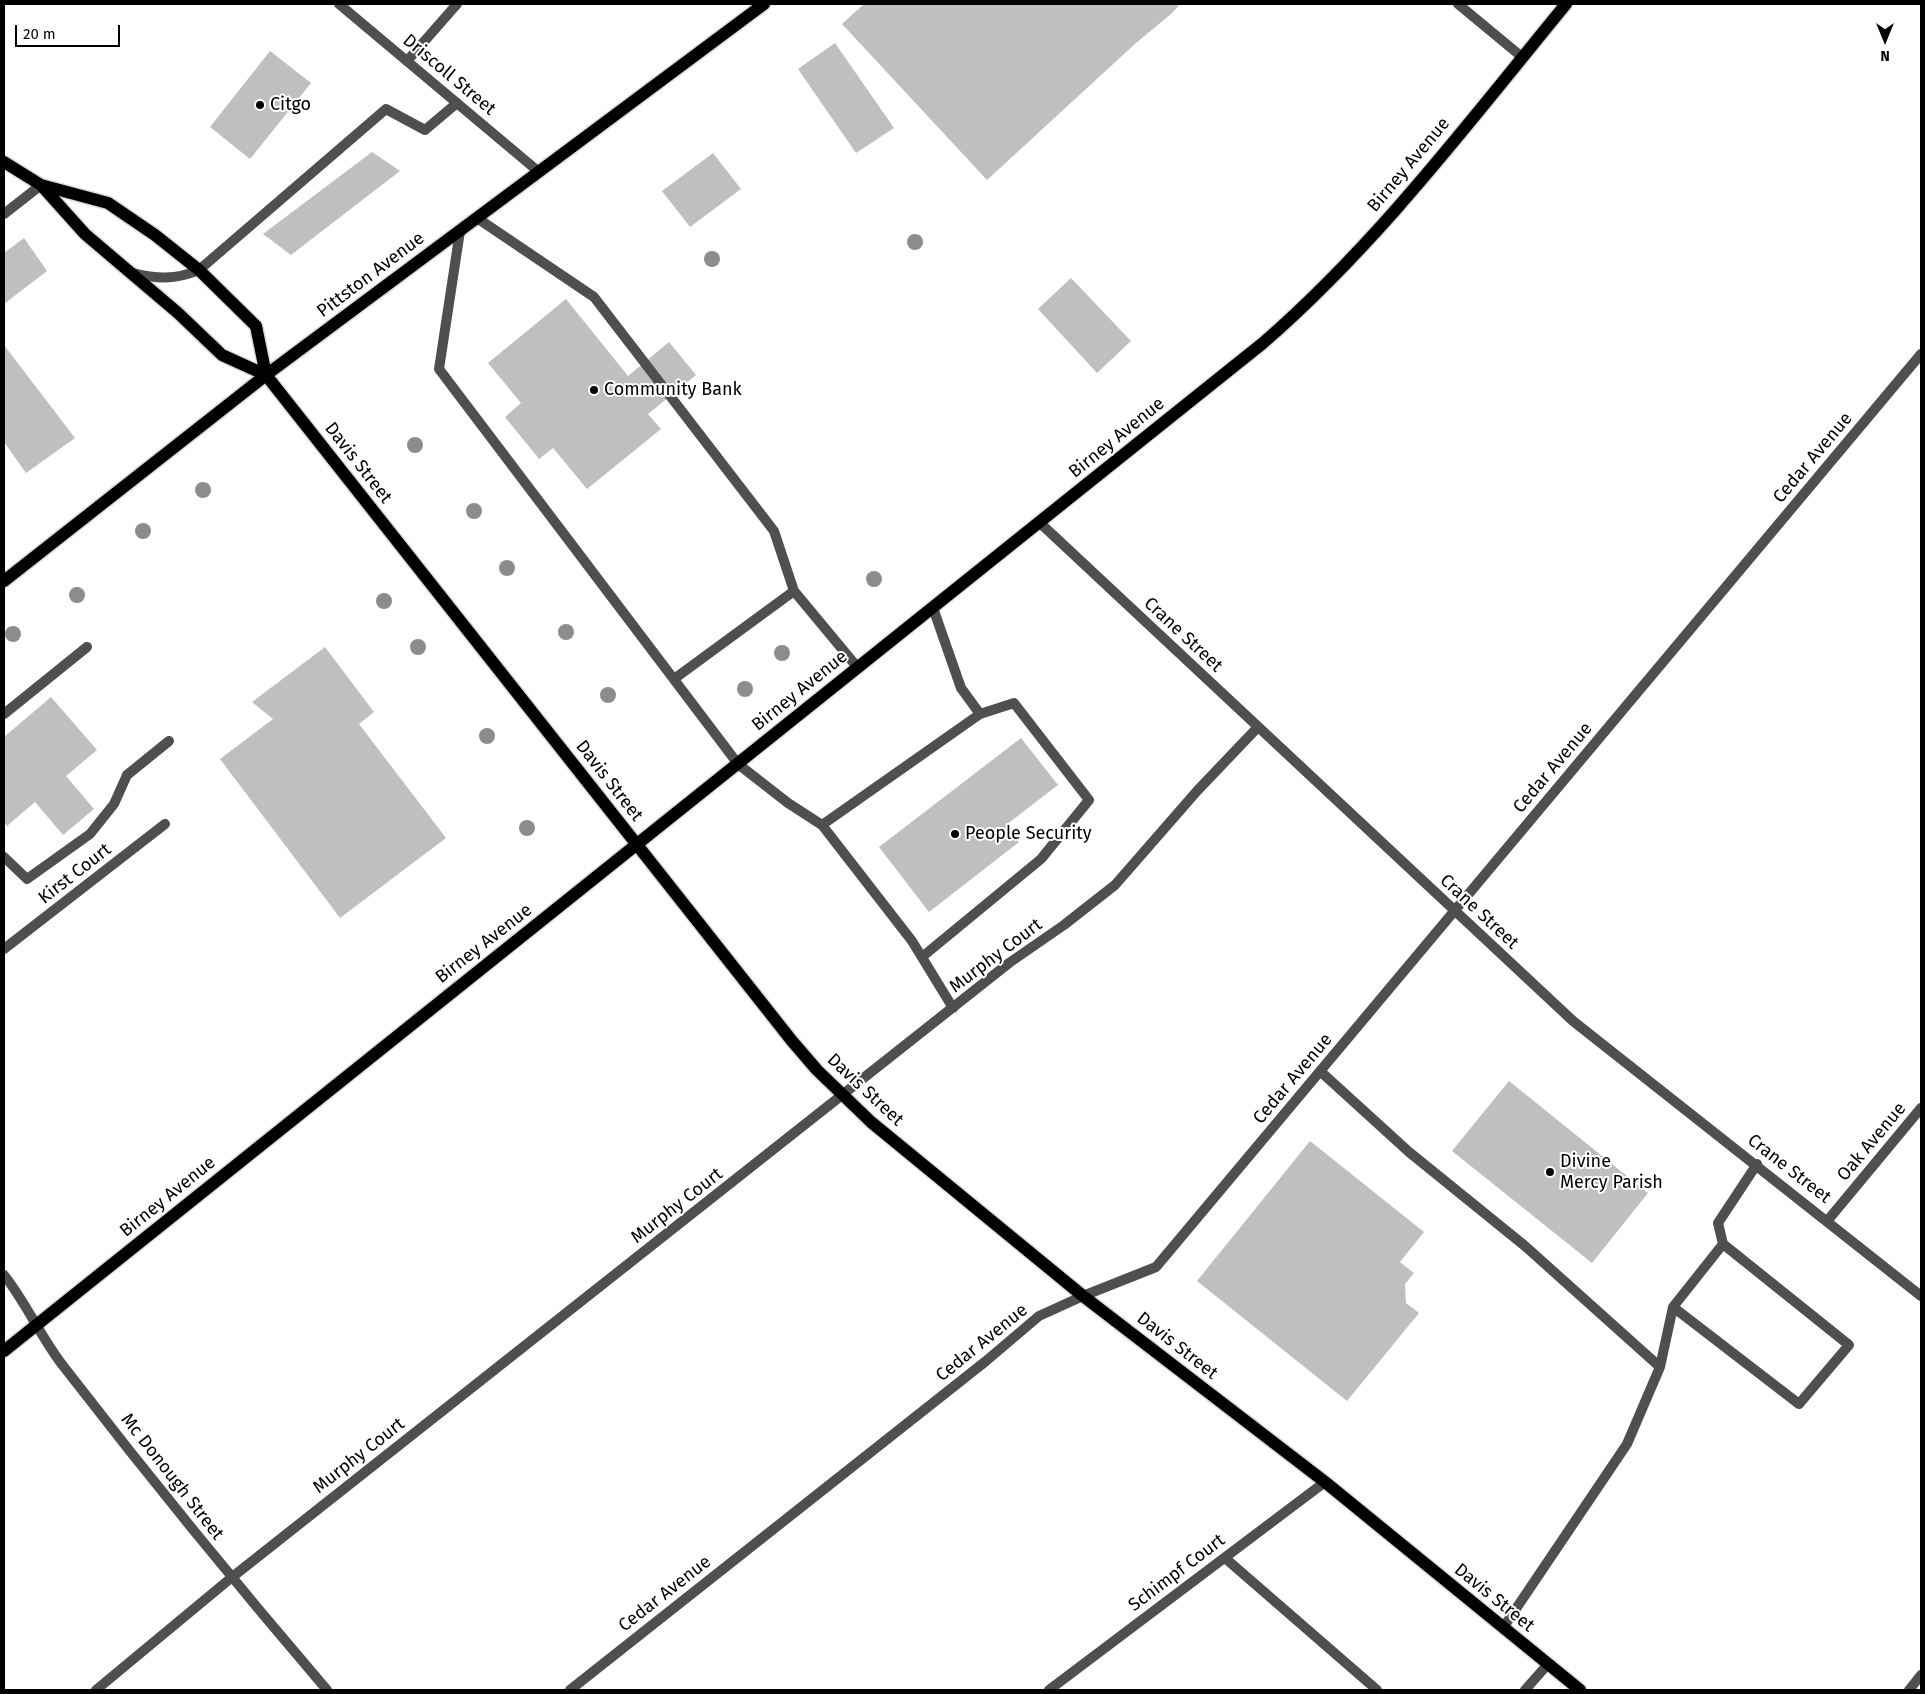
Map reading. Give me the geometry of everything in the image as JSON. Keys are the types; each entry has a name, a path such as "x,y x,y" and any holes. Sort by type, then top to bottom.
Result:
{"main road":[{"name":"Pittston Avenue","path":"4,581 266,375 764,4"},
{"name":"Birney Avenue","path":"4,1351 1263,343 1308,304 1404,200 1566,4"},
{"name":"Davis Street","path":"4,162 41,185 85,234 133,273 222,355 266,375"},
{"name":"Davis Street","path":"41,185 108,203 155,235 198,270 256,326 266,375 792,1040 843,1096 871,1122 1083,1296 1325,1482 1580,1690"}],"street":[{"name":"Driscoll Street","path":"339,4 539,172"},
{"path":"407,62 457,4"},
{"path":"1458,4 1522,57"},
{"path":"133,273 154,278 170,279 184,277 198,270 386,108 425,130 457,103"},
{"path":"4,214 41,185"},
{"path":"478,218 594,297 774,531 794,590 858,668"},
{"path":"460,231 439,369 738,764 788,803 822,825 912,941 954,1008"},
{"name":"Cedar Avenue","path":"570,1690 978,1368 1039,1316 1156,1267 1921,354"},
{"name":"Crane Street","path":"1039,522 1454,912 1573,1021 1828,1220 1921,1296"},
{"path":"674,680 794,590"},
{"path":"933,608 961,688 980,714"},
{"path":"4,714 87,647"},
{"path":"822,825 980,714 1014,703 1089,800 1041,859 922,957"},
{"name":"Murphy Court","path":"96,1690 231,1578 1009,963 1072,920 1115,885 1197,790 1258,727"},
{"path":"4,857 27,879 90,834 114,804 127,775 169,740"},
{"name":"Kirst Court","path":"4,950 165,824"},
{"path":"1320,1071 1409,1152 1524,1246 1660,1367"},
{"name":"Oak Avenue","path":"1828,1220 1921,1108"},
{"path":"1673,1307 1799,1404 1849,1345 1723,1244 1718,1223 1757,1164"},
{"path":"1504,1628 1627,1444 1660,1367 1673,1307 1723,1244"},
{"name":"Mc Donough Street","path":"4,1275 19,1294 63,1366 231,1578 327,1690"},
{"name":"Schimpf Court","path":"1049,1690 1325,1482"},
{"path":"1224,1558 1377,1690"},
{"path":"1525,1690 1548,1664"},
{"path":"1909,1690 1921,1674"}],"building":[{"path":"864,4 1180,4 987,180 842,24"},
{"path":"835,43 894,128 856,153 798,69"},
{"name":"Citgo","path":"270,51 311,83 250,159 210,127"},
{"path":"372,152 400,171 291,255 263,234"},
{"path":"713,153 741,189 690,227 662,191"},
{"path":"24,238 47,271 4,304 4,253"},
{"path":"1071,278 1131,341 1097,373 1038,309"},
{"name":"Community Bank","path":"566,299 628,376 669,342 696,375 648,414 661,429 587,489 553,448 539,459 505,417 521,403 488,363"},
{"path":"4,345 75,438 26,473 4,442"},
{"path":"325,647 374,712 359,724 446,838 340,918 220,759 273,719 252,702"},
{"path":"51,697 97,750 66,776 94,809 63,835 35,802 7,826 4,822 4,737"},
{"name":"People Security","path":"1021,738 1058,785 1006,825 1019,842 929,912 879,847"},
{"name":"Divine Mercy Parish","path":"1509,1081 1648,1193 1592,1263 1452,1151"},
{"path":"1310,1141 1424,1232 1400,1262 1414,1273 1405,1284 1406,1303 1419,1313 1347,1401 1197,1281"}],"place":[{"name":"Citgo","path":"260,105"},
{"name":"Community Bank","path":"594,390"},
{"name":"People Security","path":"955,834"},
{"name":"Divine Mercy Parish","path":"1550,1172"}]}
